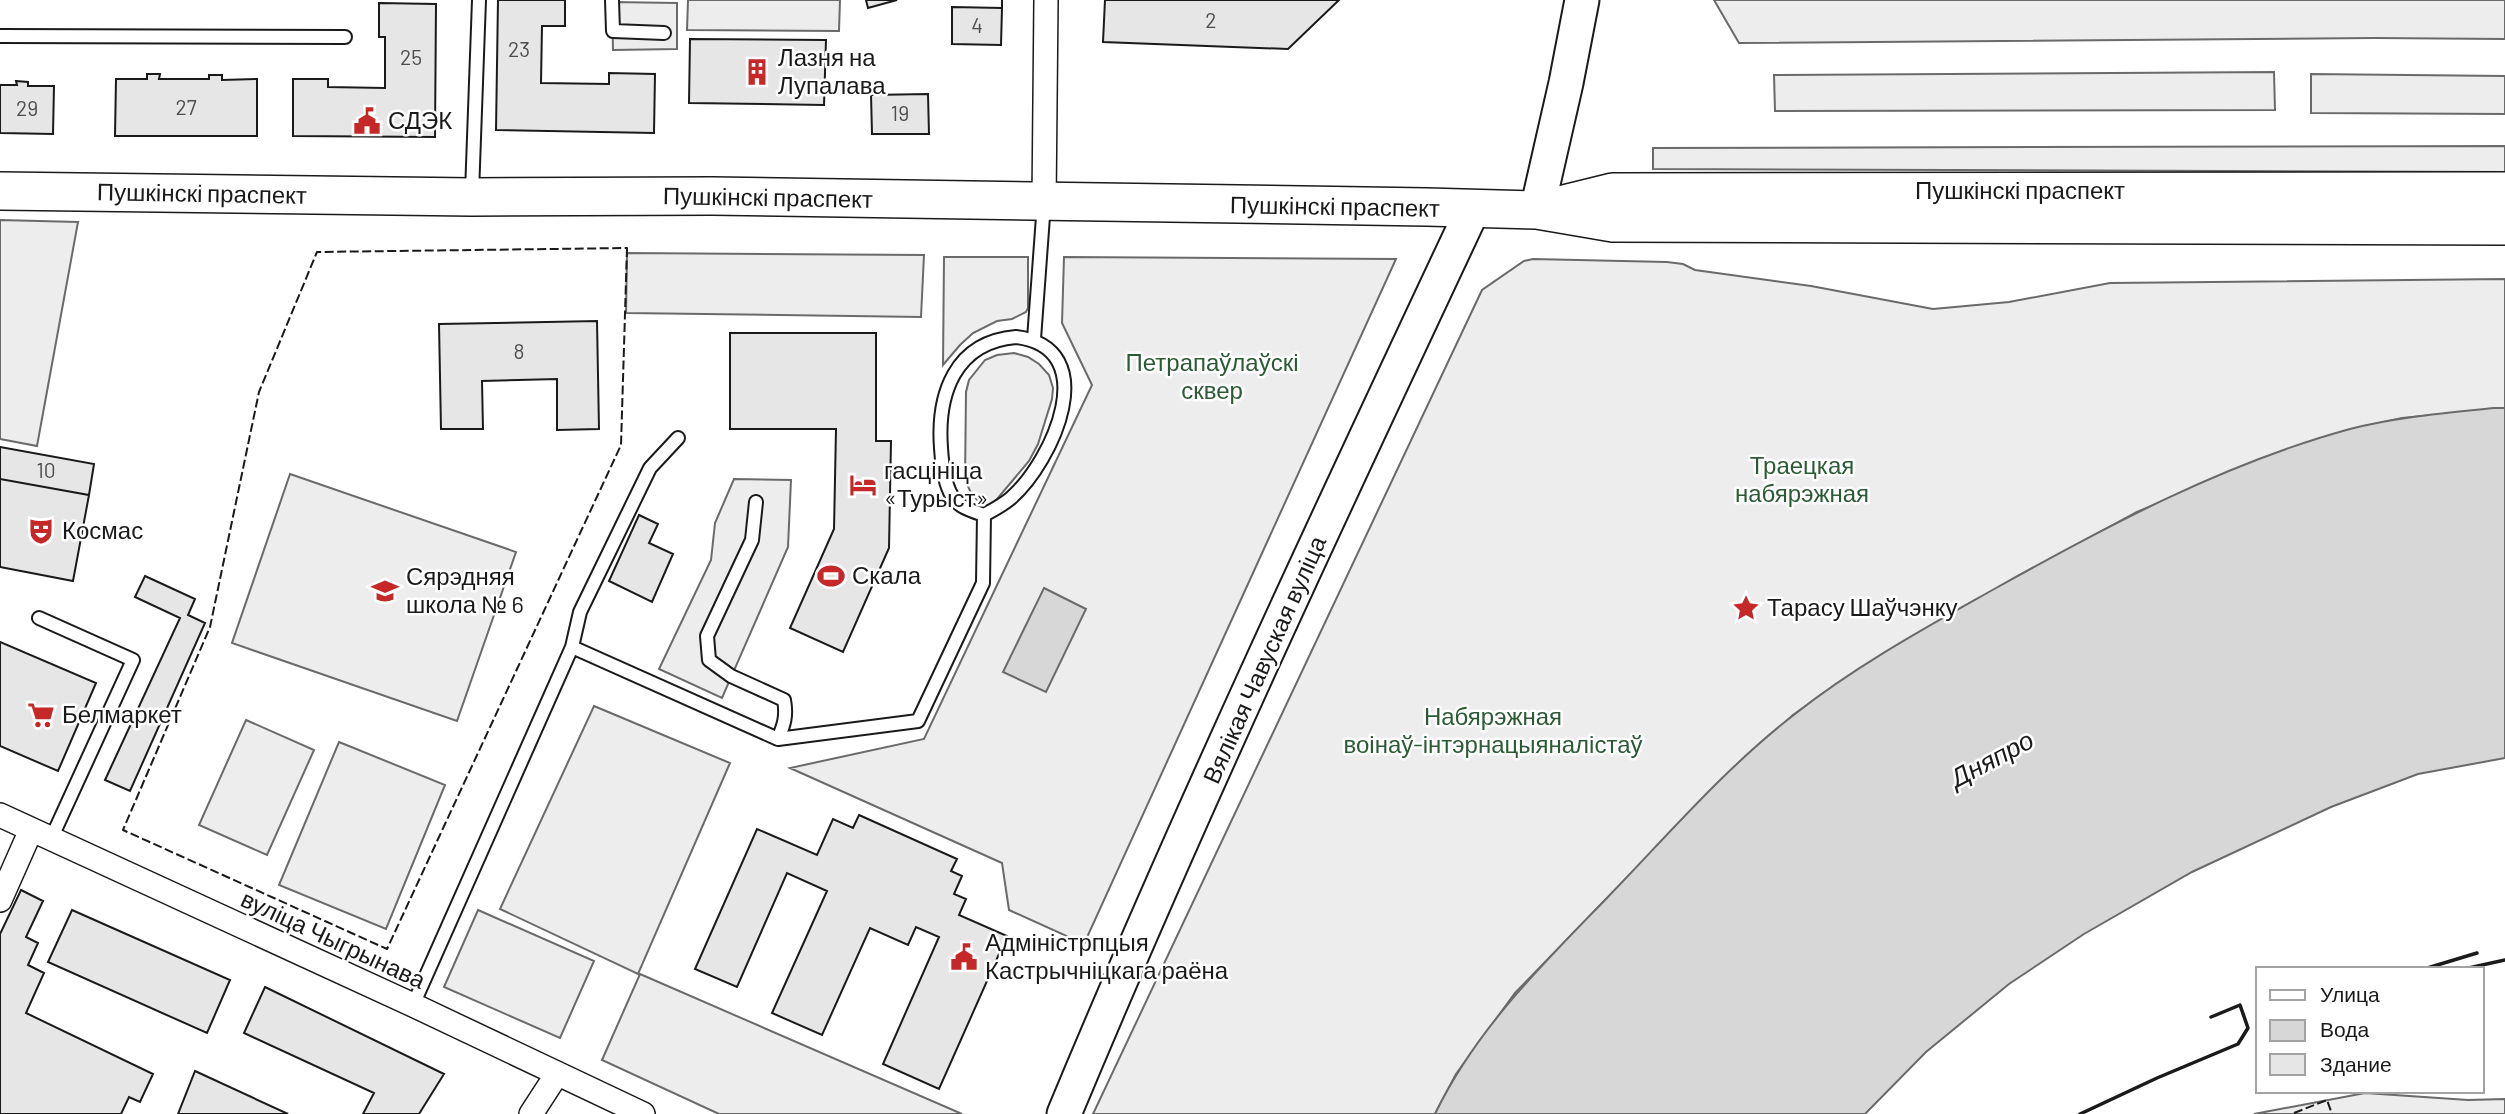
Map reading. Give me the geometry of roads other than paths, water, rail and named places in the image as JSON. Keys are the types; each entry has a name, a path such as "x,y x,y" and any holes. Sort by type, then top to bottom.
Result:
{"main road":[{"path":"1537,210 1582,0"},
{"name":"Пушкінскі праспект","path":"0,191 472,197 712,196 1537,210 1613,223 2505,226"},
{"name":"Пушкінскі праспект","path":"1537,210 1613,192 2505,191"},
{"name":"Вялікая Чавуская вуліца","path":"1064,1114 1141,930 1473,209"}],"street":[{"path":"1044,203 1046,0"},
{"name":"вуліца Чыгрынава","path":"0,815 643,1114"},
{"path":"0,900 41,834"},
{"path":"531,1114 557,1074"}],"lane":[{"path":"472,197 479,0"},
{"path":"612,0 613,31 664,33"},
{"path":"0,36 345,37"},
{"path":"1034,339 1044,203"},
{"path":"998,338 1034,339 1057,357 1063,369 1065,387 1061,414 1048,444 1024,483 1013,496 984,515 966,509 952,498 945,478 940,432 948,386 957,368 968,355 983,345 998,338"},
{"path":"413,1005 572,647 580,612 650,468 678,438"},
{"path":"756,502 752,540 708,636 709,660 732,676 784,700 785,725 778,739"},
{"path":"572,647 778,739 918,721 983,583 984,515"},
{"path":"39,618 133,660 41,834"}],"water":[{"name":"Дняпро","path":"2505,408 2505,758 2418,774 2331,807 2192,872 2084,934 2009,984 1926,1052 1865,1114 1435,1114 1451,1083 1490,1026 1558,948 1745,756 1795,714 1843,679 1918,632 2039,564 2168,498 2258,459 2368,425 2404,418"},
{"path":"1044,588 1086,609 1046,692 1003,672"}],"place":[{"name":"Лазня на Лупалава","path":"757,72"},
{"name":"СДЭК","path":"367,121"},
{"name":"гасцініца «Турыст»","path":"863,485"},
{"name":"Космас","path":"41,531"},
{"name":"Скала","path":"831,576"},
{"name":"Сярэдняя школа № 6","path":"385,591"},
{"name":"Тарасу Шаўчэнку","path":"1746,608"},
{"name":"Белмаркет","path":"41,715"},
{"name":"Адміністрпцыя Кастрычніцкага раёна","path":"964,957"}],"park label":[{"name":"Петрапаўлаўскі сквер","path":"1212,377"},
{"name":"Траецкая набярэжная","path":"1802,480"},
{"name":"Набярэжная воінаў-інтэрнацыяналістаў","path":"1493,731"}]}
